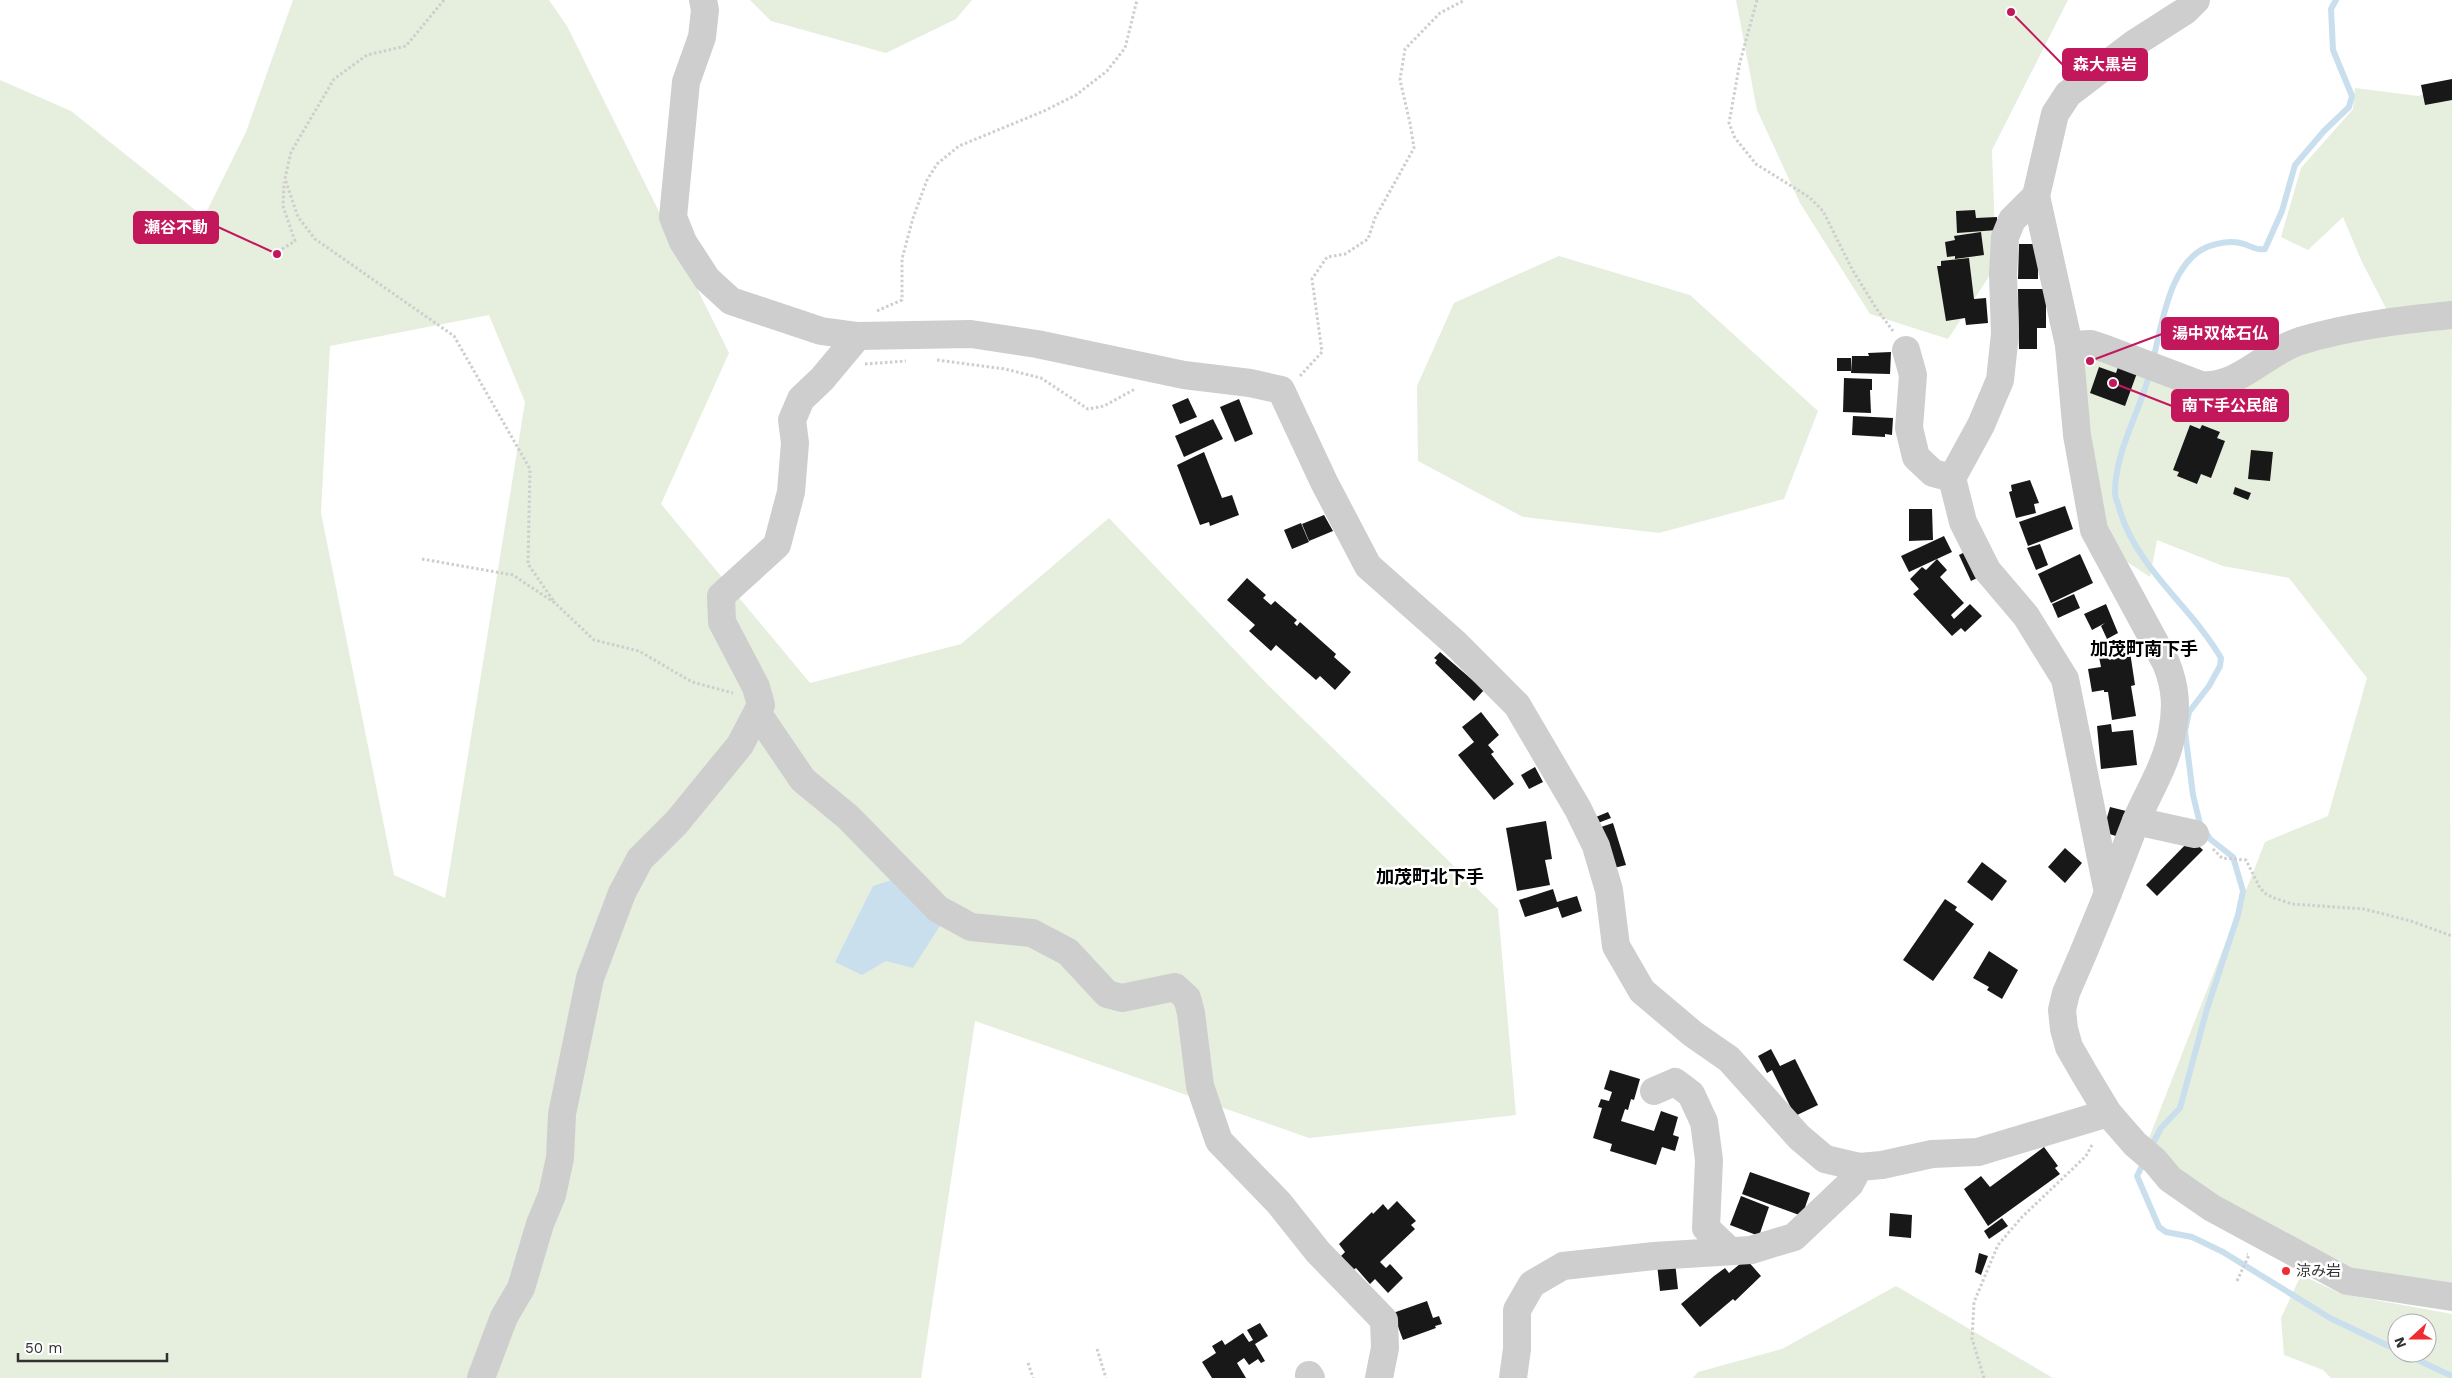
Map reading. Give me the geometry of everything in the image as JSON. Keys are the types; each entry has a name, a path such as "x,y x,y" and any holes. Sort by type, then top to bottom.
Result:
{"street":[{"path":"703,0 705,10 702,37 686,82 673,217 683,242 707,279 731,301 821,332 858,336 971,334 1037,344 1167,372 1250,382 1281,390 1324,482 1368,566 1455,643 1517,705 1578,809 1596,846 1609,890 1616,946 1642,991 1693,1034 1729,1059 1799,1137 1825,1159 1859,1167 1882,1165 1932,1154 1978,1152 2108,1113"},
{"path":"2196,0 2185,11 2135,43 2068,94 2055,114 2036,196 2069,346 2077,435 2094,530 2153,636 2174,680 2176,704 2172,734 2066,993 2062,1010 2064,1029 2069,1046 2108,1113 2170,1179 2212,1208 2347,1281 2452,1297"},
{"path":"2036,196 2012,220 2005,237 2003,275 2005,334 2000,380 1981,425 1952,478 1962,522 1988,570 2026,616 2065,679 2108,892"},
{"path":"2069,346 2091,344 2201,385 2215,386 2228,382 2261,360 2299,342 2390,322 2452,315"},
{"path":"481,1378 504,1317 521,1288 540,1224 552,1194 560,1158 562,1114 590,978 622,893 640,859 677,822 740,745 758,714 761,705 756,687 722,622 721,596 777,545 791,492 795,442 792,420 801,399 834,365 858,336"},
{"path":"1906,350 1913,376 1909,428 1916,457 1933,473 1952,478"},
{"path":"758,714 803,780 848,817 938,909 972,927 1032,932 1068,952 1107,994 1122,998 1175,987 1187,998 1191,1012 1200,1086 1219,1141 1279,1202 1318,1252 1384,1320 1385,1348 1379,1378"},
{"path":"2136,821 2195,834"},
{"path":"1654,1090 1675,1082 1691,1094 1704,1122 1709,1160 1706,1228 1730,1251"},
{"path":"1513,1378 1517,1348 1517,1310 1532,1284 1563,1266 1654,1256 1751,1250 1794,1237 1850,1184 1859,1167"}],"path":[{"path":"282,249 295,241 282,206 291,152 334,79 367,55 406,46 444,0"},
{"path":"874,312 902,300 902,259 927,180 937,164 958,146 1044,112 1076,95 1107,71 1125,48 1137,0"},
{"path":"1281,390 1306,372 1322,352 1312,279 1327,256 1345,254 1368,239 1375,218 1414,148 1400,80 1405,49 1440,13 1466,0"},
{"path":"1757,0 1740,62 1729,123 1735,138 1756,164 1809,197 1823,211 1852,269 1876,308 1906,350"},
{"path":"285,179 298,217 315,239 454,336 530,469 528,564 555,603"},
{"path":"834,365 876,364 910,360"},
{"path":"936,360 1005,369 1041,378 1088,409 1104,406 1167,372"},
{"path":"422,558 513,575 555,603 594,640 639,651 692,682 739,695 758,714"},
{"path":"2229,859 2246,860 2260,888 2274,898 2292,904 2364,909 2411,921 2452,936"},
{"path":"1984,1378 1972,1339 1974,1302 1998,1245 2022,1217 2086,1156 2108,1113"},
{"path":"2237,1281 2248,1258"},
{"path":"1097,1349 1106,1378"},
{"path":"1028,1363 1033,1378"}],"green space":[{"path":"293,0 549,0 567,26 729,353 661,504 810,683 961,644 1109,518 1267,684 1498,909 1516,1115 1309,1138 975,1021 921,1378 0,1378 0,80 71,111 204,217 246,132","holes":["489,315 525,402 445,898 394,875 321,513 330,346"]},
{"path":"750,0 972,0 956,19 886,53 771,21"},
{"path":"1736,0 2068,0 1992,150 1996,266 1948,339 1870,314 1800,203 1757,110"},
{"path":"2452,84 2452,309 2390,316 2362,262 2343,217 2308,250 2281,237 2301,168 2353,109 2355,88 2418,96"},
{"path":"1559,256 1690,295 1818,411 1784,499 1659,533 1523,517 1418,461 1417,386 1454,303"},
{"path":"2452,321 2450,766 2452,1284 2351,1268 2218,1196 2178,1169 2149,1138 2265,842 2328,816 2367,678 2289,578 2223,566 2157,540 2150,577 2118,556 2103,527 2081,357 2088,351 2199,391 2284,354"},
{"path":"2301,1275 2342,1294 2452,1314 2452,1378 2331,1378 2323,1370 2284,1355 2281,1318"},
{"path":"1896,1286 2053,1378 1693,1378 1698,1372 1782,1349"}],"water":[{"path":"901,877 943,921 913,968 886,961 862,975 835,962 873,886"}],"building":[{"path":"2452,79 2452,100 2425,105 2421,85"},
{"path":"1975,210 1976,218 1997,217 1997,230 1957,233 1956,211"},
{"path":"1981,232 1984,255 1955,259 1955,256 1947,257 1945,242 1955,240 1954,236"},
{"path":"2019,244 2038,244 2038,279 2018,279"},
{"path":"1969,258 1974,299 1986,298 1988,323 1966,325 1965,318 1946,321 1937,266 1941,266 1941,261"},
{"path":"2018,289 2046,289 2046,328 2037,328 2037,349 2019,349"},
{"path":"1891,352 1890,374 1851,373 1852,356 1869,356 1868,353"},
{"path":"1837,358 1851,358 1851,371 1837,371"},
{"path":"2099,367 2116,373 2118,367 2137,373 2125,406 2090,393"},
{"path":"1844,378 1872,379 1872,390 1870,390 1871,413 1843,412"},
{"path":"1188,398 1197,417 1180,424 1172,405"},
{"path":"1239,399 1253,434 1235,442 1220,407"},
{"path":"1853,416 1893,418 1892,435 1885,434 1885,437 1852,435"},
{"path":"1213,419 1223,439 1184,457 1175,436"},
{"path":"2190,425 2200,429 2202,425 2220,432 2217,438 2225,441 2211,478 2201,474 2197,484 2177,476 2179,472 2173,470"},
{"path":"2251,450 2273,452 2270,481 2248,479"},
{"path":"1204,452 1222,498 1232,495 1239,515 1210,526 1209,522 1200,525 1177,465"},
{"path":"2030,480 2039,503 2034,504 2036,513 2016,518 2009,492 2012,491 2011,485"},
{"path":"2235,487 2251,493 2248,500 2233,494"},
{"path":"2065,506 2073,529 2028,546 2019,522"},
{"path":"1909,509 1932,509 1933,540 1909,541"},
{"path":"1324,515 1333,531 1309,541 1302,524"},
{"path":"1301,523 1309,542 1292,549 1284,530"},
{"path":"1944,536 1952,552 1909,572 1901,556"},
{"path":"2040,544 2048,565 2036,570 2027,548"},
{"path":"1969,550 1981,576 1971,581 1959,555"},
{"path":"2080,554 2093,583 2051,603 2038,574"},
{"path":"1937,559 1947,570 1940,577 1964,603 1951,615 1954,619 1970,604 1982,616 1965,632 1961,628 1952,636 1913,594 1919,589 1910,579 1922,567 1926,570"},
{"path":"1247,578 1266,595 1263,598 1271,605 1275,601 1297,620 1294,623 1297,626 1300,622 1336,654 1334,657 1351,672 1335,690 1320,676 1316,680 1276,645 1271,651 1249,631 1255,625 1227,600"},
{"path":"2074,594 2080,608 2058,618 2052,604"},
{"path":"2106,604 2118,633 2107,639 2101,626 2105,623 2092,630 2084,614"},
{"path":"1440,652 1484,690 1474,701 1435,663 1437,660 1434,658"},
{"path":"2130,652 2135,685 2131,686 2136,716 2112,720 2108,692 2104,692 2104,690 2092,692 2088,669 2101,667 2099,657"},
{"path":"1481,712 1499,735 1488,745 1494,752 1491,754 1514,784 1494,800 1458,755 1474,742 1462,727"},
{"path":"2111,724 2112,732 2133,730 2137,765 2101,769 2097,726"},
{"path":"1535,767 1543,782 1529,789 1521,775"},
{"path":"2110,807 2126,811 2119,837 2103,832"},
{"path":"1608,812 1611,818 1598,823 1596,817"},
{"path":"1546,821 1552,859 1545,860 1550,885 1517,891 1506,828"},
{"path":"1613,823 1626,865 1614,868 1601,827"},
{"path":"2191,839 2203,850 2157,896 2146,885"},
{"path":"2065,848 2082,863 2065,883 2048,867"},
{"path":"1982,862 2007,881 1992,901 1967,882"},
{"path":"1553,889 1557,902 1577,896 1582,911 1562,918 1558,907 1525,917 1519,900"},
{"path":"1945,899 1957,907 1955,910 1974,924 1933,981 1903,960"},
{"path":"1989,951 2018,970 2002,999 1987,990 1989,987 1973,978"},
{"path":"1771,1049 1780,1066 1795,1059 1818,1105 1795,1116 1772,1070 1767,1073 1758,1056"},
{"path":"1610,1070 1640,1079 1634,1100 1631,1099 1628,1110 1625,1109 1621,1121 1654,1131 1661,1111 1678,1117 1673,1135 1679,1137 1675,1151 1662,1147 1656,1165 1610,1151 1612,1144 1593,1138 1602,1108 1598,1107 1601,1099 1609,1101 1612,1092 1604,1089"},
{"path":"2044,1147 2058,1166 2055,1168 2060,1174 1988,1226 1964,1189 1981,1176 1990,1187"},
{"path":"1750,1172 1810,1193 1802,1216 1742,1194"},
{"path":"1741,1196 1769,1207 1759,1236 1730,1225"},
{"path":"1397,1201 1416,1221 1411,1225 1415,1229 1380,1262 1386,1268 1390,1264 1403,1278 1388,1293 1375,1279 1370,1284 1356,1268 1353,1270 1340,1257 1345,1252 1339,1244 1372,1212 1373,1214 1383,1204 1388,1210"},
{"path":"1890,1213 1912,1215 1911,1238 1889,1236"},
{"path":"2002,1218 2008,1226 1989,1239 1984,1231"},
{"path":"1979,1253 1988,1256 1981,1275 1975,1272"},
{"path":"1746,1259 1761,1276 1735,1301 1733,1299 1700,1327 1681,1304 1725,1268 1729,1273"},
{"path":"1675,1262 1678,1289 1660,1291 1657,1264"},
{"path":"1427,1301 1433,1318 1439,1316 1442,1324 1403,1340 1393,1313"},
{"path":"1260,1323 1268,1336 1255,1344 1265,1361 1261,1363 1258,1359 1249,1365 1244,1358 1237,1363 1246,1378 1212,1378 1202,1362 1216,1353 1212,1346 1222,1340 1225,1345 1243,1333 1249,1342 1253,1340 1247,1330"}],"waterway":[{"path":"2153,360 2170,294 2177,277 2187,263 2198,252 2213,245 2237,242 2258,249 2265,249 2282,211 2295,165 2324,131 2349,107 2352,96 2333,50 2331,9 2336,0"},
{"path":"2150,372 2123,446 2116,477 2115,495 2128,532 2139,552 2209,639 2221,658 2220,666 2209,686 2189,712 2185,731 2193,795 2200,824 2210,839 2233,857 2243,891 2238,915 2207,1009 2180,1108 2161,1128 2150,1149"},
{"path":"2145,1160 2137,1176 2159,1227 2166,1232 2192,1237 2223,1252 2330,1318 2387,1345"},
{"path":"2424,1363 2452,1376"}],"place":[{"name":"森大黒岩","path":"2011,12"},
{"name":"瀬谷不動","path":"277,254"},
{"name":"湯中双体石仏","path":"2090,361"},
{"name":"南下手公民館","path":"2113,383"},
{"name":"涼み岩","path":"2286,1271"}],"district":[{"name":"加茂町南下手","path":"2144,648"},
{"name":"加茂町北下手","path":"1430,876"}]}
